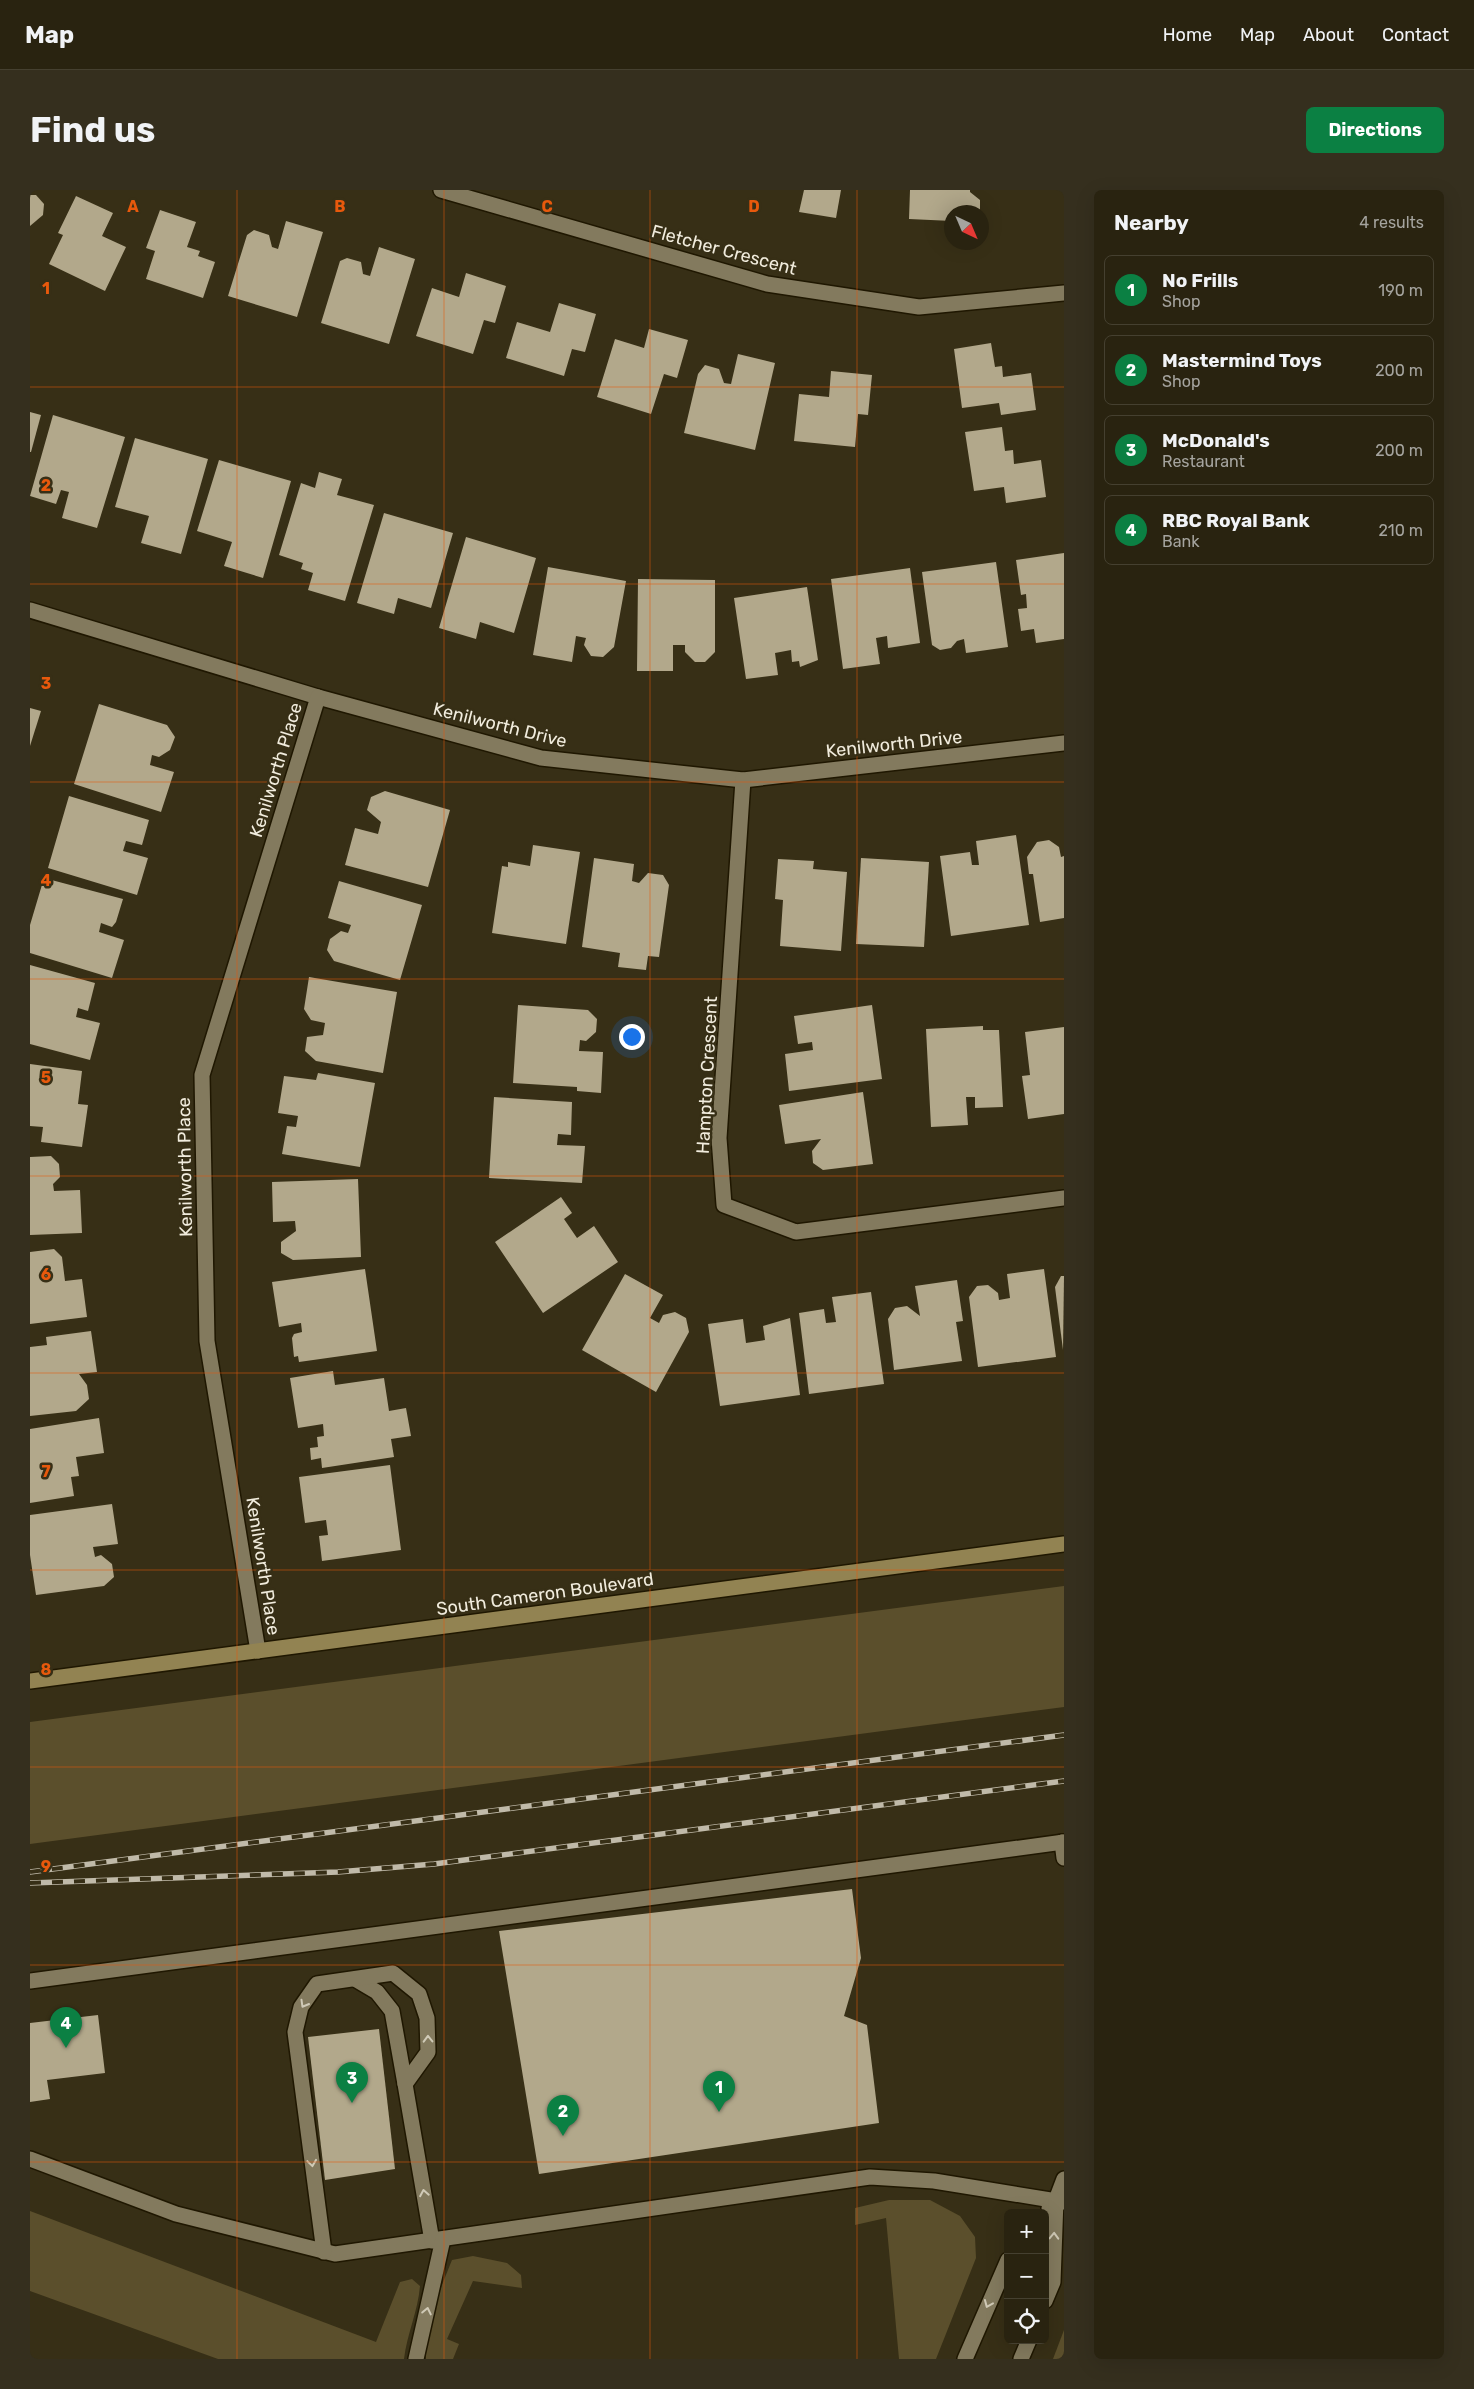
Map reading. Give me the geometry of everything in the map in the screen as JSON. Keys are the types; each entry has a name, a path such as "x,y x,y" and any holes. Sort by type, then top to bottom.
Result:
{"street":[{"name":"Fletcher Crescent","path":"441,190 767,284 919,307 1064,293"},
{"name":"Kenilworth Drive","path":"30,610 318,697 541,758 743,780 1064,743"},
{"name":"Kenilworth Place","path":"258,1650 208,1341 202,1075 318,697"},
{"name":"Hampton Crescent","path":"743,780 719,1138 724,1206 796,1232 1064,1198"},
{"name":"South Cameron Boulevard","path":"30,1681 1064,1544"},
{"path":"30,1981 1063,1842 1064,1858"},
{"path":"324,2252 294,2032 301,2007 317,1984 393,1973 419,1994 428,2018 428,2052 405,2084"},
{"path":"355,1979 377,1992 392,2011 437,2240 416,2359"},
{"path":"30,2159 176,2214 336,2254 870,2177 934,2181 1060,2201"},
{"path":"1046,2299 1053,2282 1060,2201 1064,2179"},
{"path":"1049,2210 1060,2201"},
{"path":"965,2359 1004,2269"},
{"path":"1021,2359 1027,2344"}],"shaded area":[{"path":"1064,1586 1064,1707 30,1844 30,1722"},
{"path":"889,2200 930,2200 960,2216 975,2237 976,2258 936,2359 899,2359 886,2218 855,2225 855,2208"},
{"path":"30,2211 376,2342 400,2282 412,2279 420,2286 404,2359 218,2359 30,2291"},
{"path":"473,2256 507,2263 521,2275 522,2288 473,2281 447,2339 459,2344 453,2359 426,2359 430,2321 452,2260"},
{"path":"1064,2330 1064,2359 1053,2359"}],"building":[{"path":"804,190 841,190 836,218 799,212"},
{"path":"910,190 970,190 980,200 980,205 944,205 944,221 909,219"},
{"path":"30,195 36,195 44,204 43,215 30,226"},
{"path":"76,196 113,213 102,236 126,247 105,291 49,264 63,235 58,233"},
{"path":"160,210 196,222 187,247 200,251 198,256 215,262 203,298 146,279 155,251 146,248"},
{"path":"286,221 323,232 297,317 228,296 247,235 254,230 269,235 272,247 278,249"},
{"path":"379,247 415,259 389,344 321,323 340,261 347,258 361,262 363,274 370,276"},
{"path":"466,273 506,286 495,323 484,320 473,354 416,336 432,288 459,297"},
{"path":"559,303 596,314 585,352 572,349 564,376 506,358 517,322 550,332"},
{"path":"649,329 688,340 677,378 664,374 651,414 597,397 615,339 644,348"},
{"path":"991,343 995,367 1002,366 1003,377 1031,373 1036,410 1001,415 999,403 962,408 954,349"},
{"path":"738,354 775,363 755,450 684,433 698,374 705,365 719,369 724,383 731,384"},
{"path":"831,371 872,375 868,415 858,414 855,447 794,441 799,394 829,397"},
{"path":"30,412 41,415 31,452 30,452"},
{"path":"53,415 125,437 97,528 62,518 69,492 61,490 56,504 30,496"},
{"path":"1002,427 1005,451 1013,450 1014,464 1041,460 1046,497 1006,503 1004,487 974,491 965,432"},
{"path":"135,438 208,459 181,554 141,543 149,516 115,507"},
{"path":"219,460 291,481 263,578 224,566 232,542 197,531"},
{"path":"319,472 342,479 337,495 374,505 345,601 308,590 313,573 301,569 303,563 279,555 301,483 315,488"},
{"path":"384,513 453,533 431,608 398,598 394,614 357,603"},
{"path":"466,537 536,558 514,633 480,622 476,639 439,628"},
{"path":"1064,553 1064,639 1036,643 1034,629 1021,631 1018,609 1027,608 1026,594 1021,595 1016,560"},
{"path":"996,562 1008,647 966,653 964,639 957,641 951,648 940,650 932,645 922,572"},
{"path":"548,567 626,581 614,647 603,657 591,656 584,645 586,638 576,636 572,662 533,655"},
{"path":"910,568 920,643 888,648 887,636 876,638 880,664 843,669 831,579"},
{"path":"638,579 715,580 715,652 705,662 695,662 685,652 685,645 673,645 673,671 637,671"},
{"path":"807,587 818,660 800,667 799,661 792,662 791,650 775,653 778,675 746,679 734,598"},
{"path":"99,704 167,725 175,737 170,750 159,757 152,755 150,765 174,772 161,812 74,784"},
{"path":"30,708 41,711 30,746"},
{"path":"385,791 450,810 428,887 345,865 355,828 378,834 381,822 367,810 371,797"},
{"path":"69,796 149,820 142,845 126,841 123,851 148,858 137,895 48,868"},
{"path":"1016,835 1029,925 951,936 940,856 970,852 972,865 979,865 976,841"},
{"path":"1049,840 1059,847 1061,857 1064,856 1064,918 1040,922 1033,874 1029,874 1027,857 1037,842"},
{"path":"533,845 580,852 566,944 492,933 502,866 508,867 508,862 530,866"},
{"path":"594,858 634,864 632,881 639,883 648,873 663,875 669,885 659,957 648,956 646,970 618,967 620,953 582,947"},
{"path":"861,858 929,862 924,947 856,944"},
{"path":"778,859 814,861 813,869 847,872 841,951 780,946 783,900 775,899"},
{"path":"44,878 123,899 116,922 112,927 101,923 99,932 124,940 112,978 30,953 30,925"},
{"path":"339,881 422,905 400,980 334,961 327,950 330,939 341,931 348,933 351,925 328,918"},
{"path":"30,965 95,983 88,1011 78,1008 76,1017 100,1023 90,1060 30,1044"},
{"path":"309,977 397,992 383,1073 316,1061 305,1051 307,1037 323,1035 325,1023 311,1020 304,1009"},
{"path":"518,1005 588,1010 597,1019 596,1032 586,1041 580,1040 579,1051 603,1052 601,1093 577,1091 577,1087 513,1083"},
{"path":"872,1005 882,1079 789,1091 785,1054 813,1050 812,1042 798,1044 794,1016"},
{"path":"983,1026 983,1030 999,1030 1003,1107 975,1108 975,1097 966,1097 968,1125 931,1127 926,1029"},
{"path":"1064,1027 1064,1114 1028,1119 1022,1076 1030,1075 1025,1032"},
{"path":"30,1064 82,1071 78,1104 88,1105 82,1147 41,1142 43,1127 30,1126"},
{"path":"318,1073 375,1083 360,1167 282,1154 287,1126 296,1127 298,1116 278,1113 284,1076 316,1080"},
{"path":"863,1092 873,1164 823,1170 813,1163 812,1151 821,1139 785,1144 779,1105"},
{"path":"494,1097 572,1102 571,1135 558,1134 557,1145 585,1146 582,1183 489,1178"},
{"path":"51,1156 59,1164 60,1177 53,1184 54,1191 80,1190 82,1233 30,1235 30,1157"},
{"path":"358,1179 361,1257 293,1260 281,1253 281,1242 296,1231 295,1221 273,1222 272,1182"},
{"path":"561,1197 572,1213 564,1219 577,1238 594,1226 618,1262 543,1313 495,1242"},
{"path":"54,1249 62,1257 65,1281 82,1279 87,1317 30,1324 30,1252"},
{"path":"365,1269 377,1351 299,1362 298,1356 294,1357 292,1338 294,1334 302,1332 301,1323 279,1327 272,1282"},
{"path":"1044,1269 1056,1357 978,1367 969,1297 977,1286 988,1285 998,1293 999,1300 1010,1298 1007,1274"},
{"path":"625,1274 663,1295 650,1318 659,1323 663,1315 675,1312 686,1318 689,1332 656,1392 582,1350"},
{"path":"1061,1276 1064,1276 1063,1350 1055,1287"},
{"path":"957,1280 963,1321 956,1322 962,1361 894,1370 888,1319 895,1308 907,1306 920,1316 915,1286"},
{"path":"871,1292 884,1384 809,1394 799,1313 824,1309 826,1323 836,1322 832,1297"},
{"path":"790,1318 800,1395 720,1406 708,1324 743,1319 746,1343 765,1340 763,1326"},
{"path":"91,1331 97,1372 79,1374 87,1385 89,1399 76,1411 30,1416 30,1347 47,1345 46,1337"},
{"path":"333,1371 335,1385 384,1378 389,1411 406,1408 411,1436 391,1439 394,1457 322,1468 321,1458 311,1460 310,1448 318,1447 317,1437 324,1436 323,1424 298,1428 290,1378"},
{"path":"99,1418 104,1453 76,1457 79,1476 71,1477 74,1496 30,1503 30,1429"},
{"path":"390,1465 401,1550 322,1561 319,1536 328,1535 326,1520 305,1523 299,1477"},
{"path":"112,1504 118,1544 93,1547 95,1557 101,1555 112,1564 114,1577 104,1586 36,1595 30,1555 30,1515"},
{"path":"852,1889 861,1958 844,2016 867,2025 879,2123 539,2174 499,1931"},
{"path":"98,2015 105,2073 47,2080 50,2099 30,2102 30,2023"},
{"path":"379,2029 395,2169 325,2180 308,2037"}],"railway":[{"path":"30,1872 1064,1735"},
{"path":"30,1883 338,1872 434,1864 1064,1781"}],"place":[{"name":"RBC Royal Bank","path":"66,2048"},
{"name":"McDonald's","path":"352,2103"},
{"name":"No Frills","path":"719,2112"},
{"name":"Mastermind Toys","path":"563,2136"}]}
